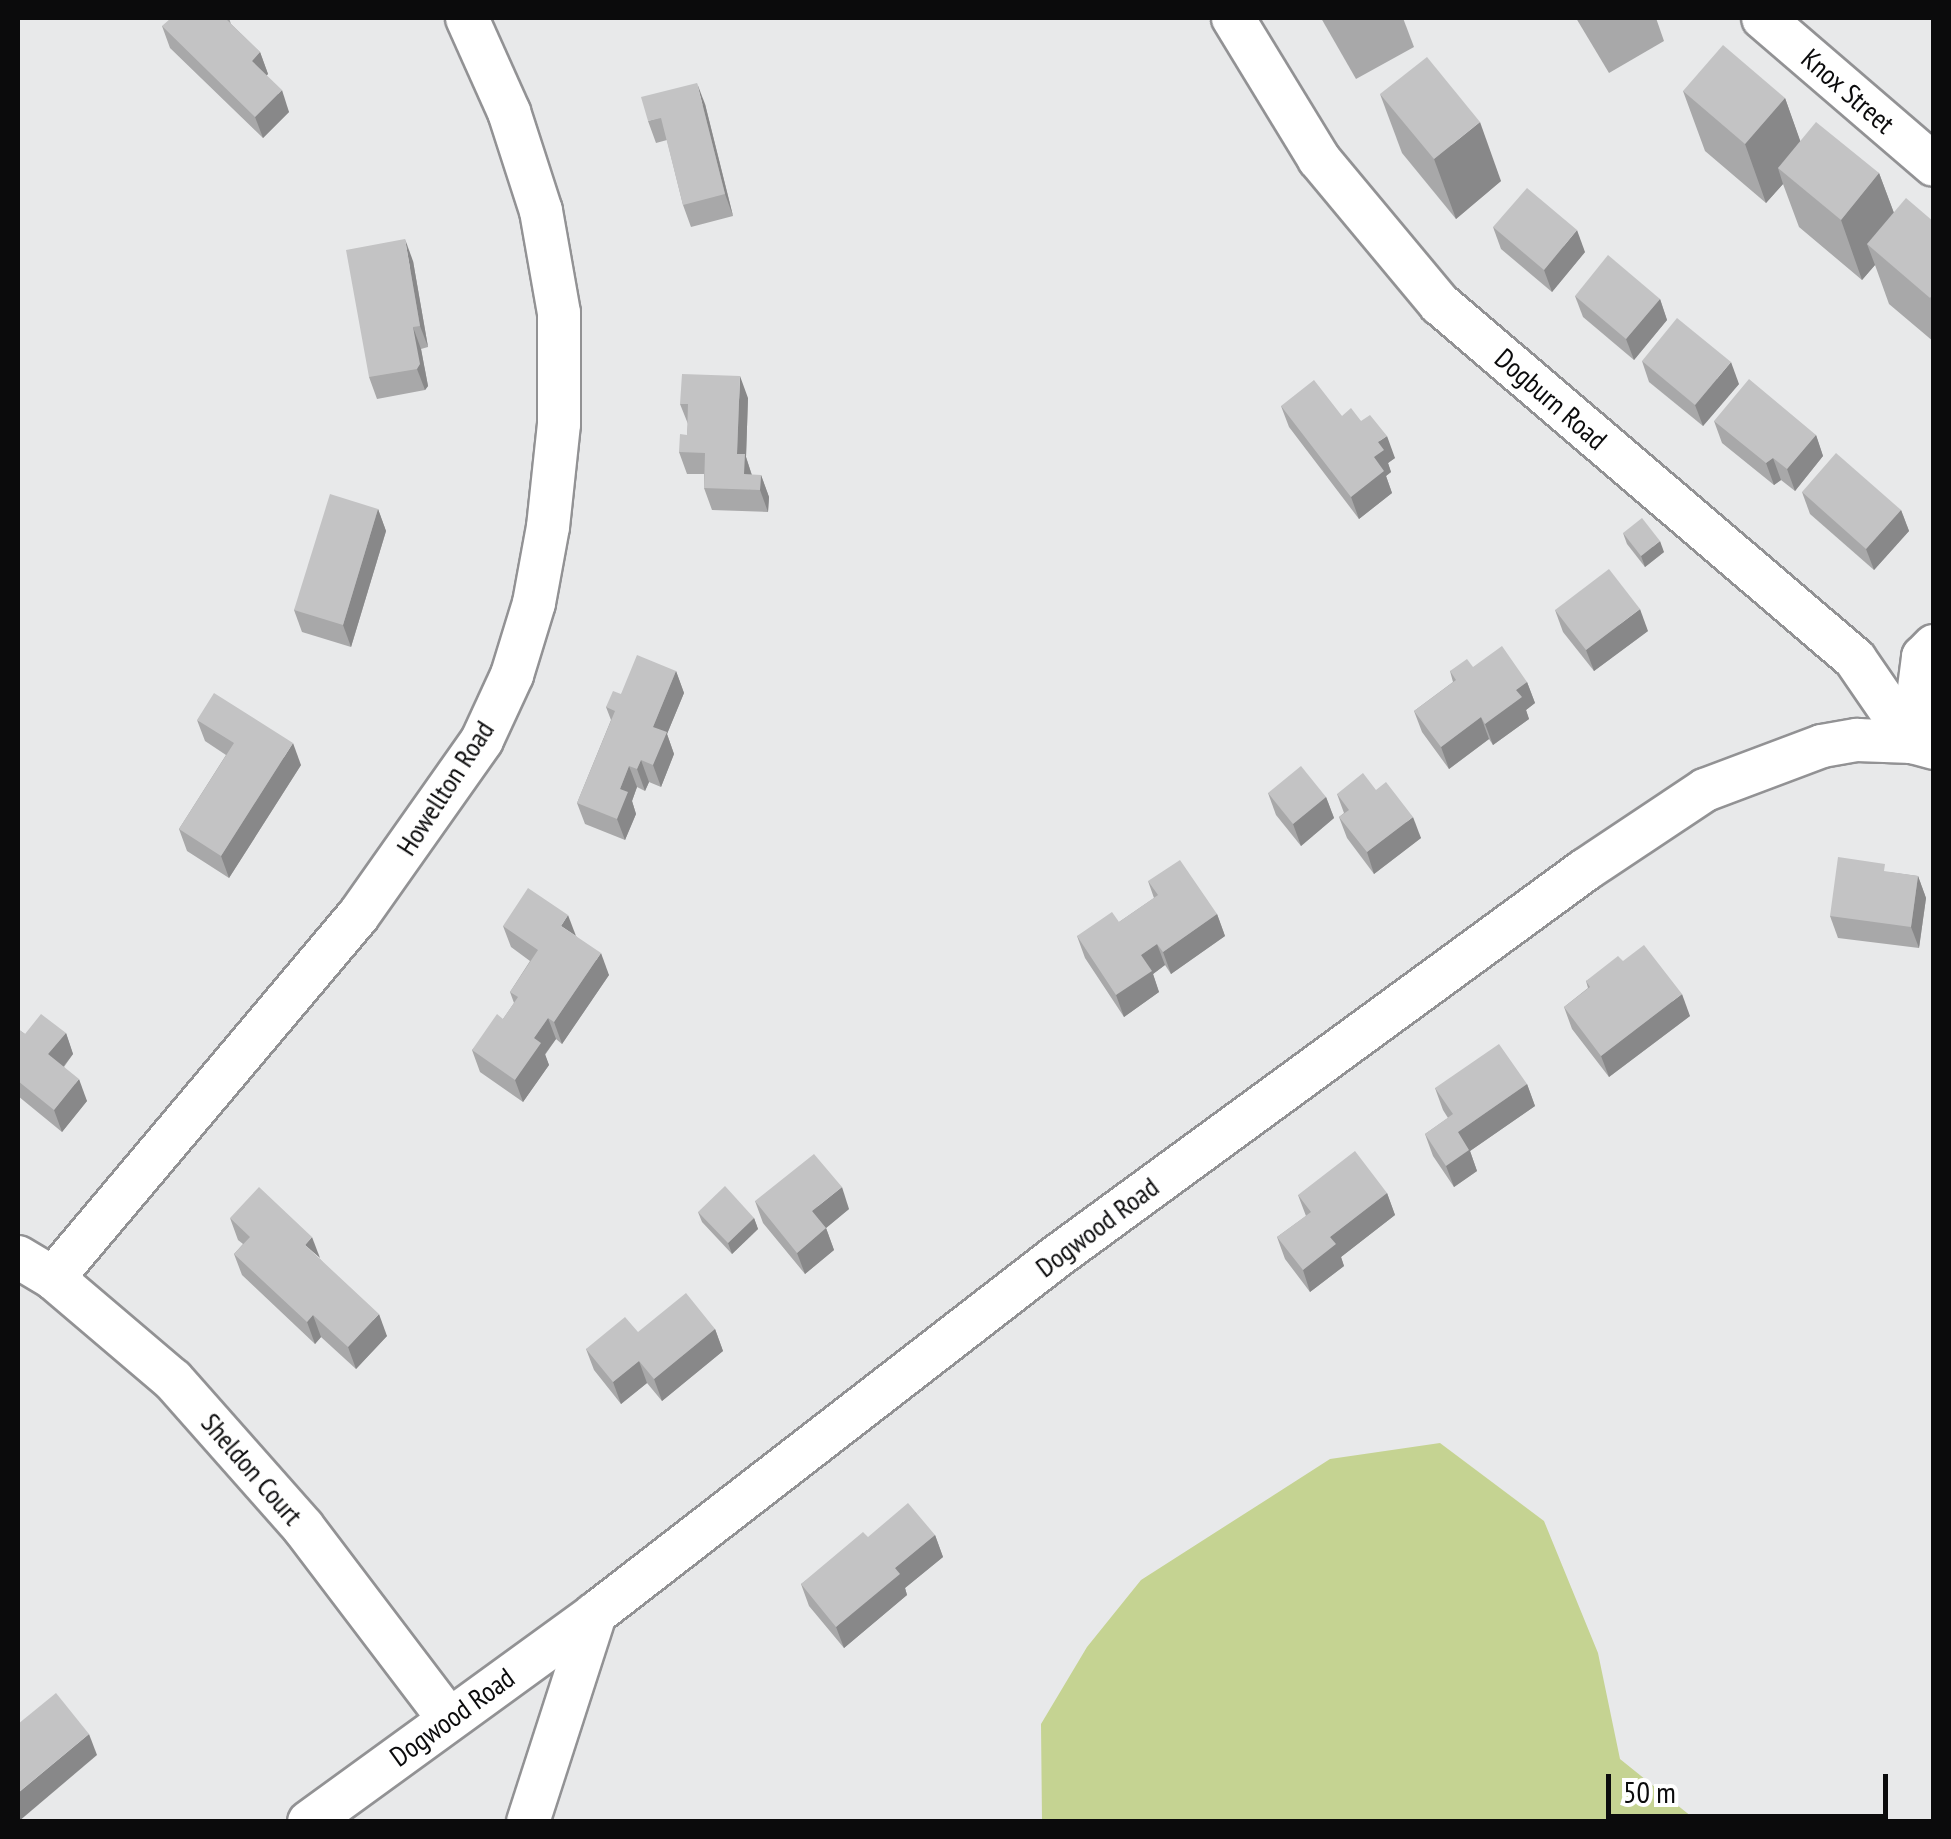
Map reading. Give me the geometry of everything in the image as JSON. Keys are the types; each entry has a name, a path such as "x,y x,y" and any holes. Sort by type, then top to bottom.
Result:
{"street":[{"name":"Howellton Road","path":"35,1268 358,916 482,740 512,675 534,603 548,528 558,424 559,313 541,210 509,112 467,18"},
{"name":"Dogburn Road","path":"1233,18 1318,159 1440,304 1855,658 1923,746"},
{"name":"Knox Street","path":"1763,18 1934,165"},
{"path":"1923,746 1923,657 1934,646"},
{"name":"Dogwood Road","path":"310,1822 594,1614 1056,1257 1644,830 1705,790 1786,756 1857,740 1923,746"},
{"name":"Sheldon Court","path":"35,1268 174,1380 303,1526 448,1718"},
{"path":"528,1822 594,1614"}],"green space":[{"path":"1440,1443 1544,1521 1598,1653 1620,1759 1697,1821 1042,1821 1041,1724 1087,1647 1141,1580 1330,1459"}],"building":[{"path":"171,18 225,18 260,52 252,61 282,90 255,117 162,26"},
{"path":"1723,45 1785,98 1745,144 1683,91"},
{"path":"1427,57 1480,122 1434,159 1380,94"},
{"path":"697,83 725,194 683,205 661,118 648,121 641,97"},
{"path":"1816,122 1879,173 1841,220 1778,168"},
{"path":"1527,188 1577,230 1544,270 1493,227"},
{"path":"1906,198 1934,222 1934,293 1930,298 1867,244"},
{"path":"405,239 420,326 413,327 420,364 417,369 369,377 346,250"},
{"path":"1608,255 1660,299 1626,339 1575,296"},
{"path":"1677,318 1731,362 1695,405 1642,361"},
{"path":"682,374 740,376 737,454 745,454 744,474 761,475 760,490 704,488 705,453 679,452 680,434 687,435 688,404 680,404"},
{"path":"1749,379 1816,435 1787,469 1773,458 1766,463 1714,421"},
{"path":"1314,380 1342,416 1351,408 1361,421 1370,415 1387,436 1378,442 1384,450 1374,457 1384,471 1351,497 1281,406"},
{"path":"1836,453 1901,510 1866,549 1802,492"},
{"path":"330,494 378,509 343,625 294,610"},
{"path":"1642,518 1660,541 1641,556 1623,533"},
{"path":"1609,569 1640,609 1586,650 1555,610"},
{"path":"1502,646 1527,682 1516,690 1522,697 1485,724 1481,717 1441,747 1414,711 1456,680 1450,671 1467,659 1473,667"},
{"path":"637,655 676,671 653,727 667,732 653,765 641,760 637,769 629,766 620,789 628,792 617,819 577,803 615,711 606,707 613,691 621,694"},
{"path":"214,693 293,743 221,856 179,829 234,743 197,720"},
{"path":"1301,766 1326,797 1293,824 1268,793"},
{"path":"1363,773 1376,790 1386,782 1413,817 1367,852 1339,817 1349,810 1337,794"},
{"path":"1838,857 1885,864 1884,871 1918,876 1911,927 1830,916"},
{"path":"1180,860 1217,914 1163,952 1157,944 1141,955 1152,971 1116,995 1077,936 1112,912 1119,922 1158,895 1148,881"},
{"path":"528,888 568,915 561,926 601,953 554,1022 548,1018 534,1038 541,1043 515,1080 472,1050 497,1014 503,1019 518,997 510,992 538,950 503,926"},
{"path":"1644,945 1682,994 1601,1056 1564,1007 1590,987 1586,981 1618,956 1623,961"},
{"path":"41,1014 66,1033 48,1054 79,1079 54,1110 18,1081 18,1029 25,1034"},
{"path":"1499,1044 1527,1084 1458,1132 1469,1150 1446,1166 1425,1134 1453,1114 1435,1088"},
{"path":"1355,1151 1387,1193 1330,1237 1336,1244 1303,1270 1277,1237 1311,1212 1298,1195"},
{"path":"814,1154 842,1187 812,1211 826,1228 797,1253 755,1201"},
{"path":"725,1186 754,1218 728,1243 698,1212"},
{"path":"259,1187 312,1237 305,1245 379,1314 348,1347 313,1315 307,1322 234,1254 250,1237 230,1218"},
{"path":"686,1293 715,1329 654,1379 639,1361 613,1382 586,1349 625,1317 638,1332"},
{"path":"908,1503 935,1535 895,1568 900,1574 836,1627 801,1584 863,1532 868,1537"},
{"path":"56,1693 89,1734 18,1793 18,1724"}]}
